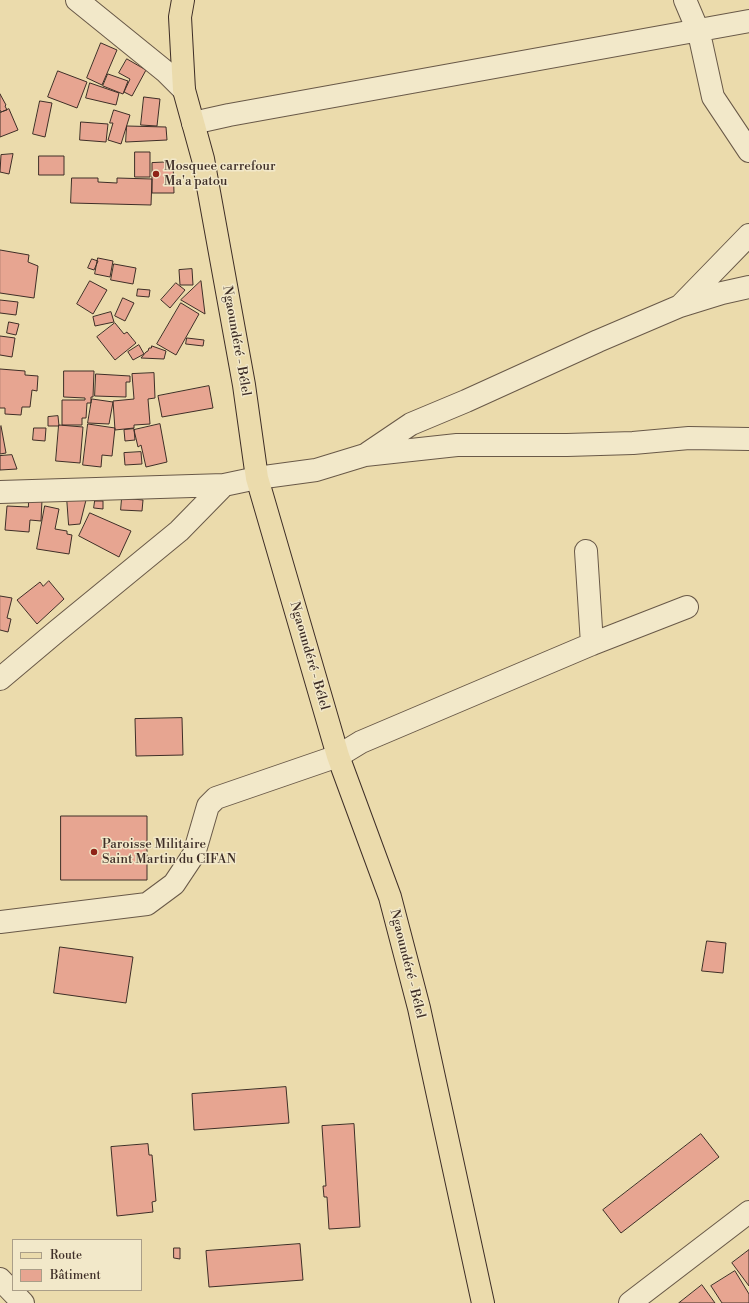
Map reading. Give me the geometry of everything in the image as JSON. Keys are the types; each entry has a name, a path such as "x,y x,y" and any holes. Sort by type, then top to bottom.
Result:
{"main road":[{"name":"Ngaoundéré - Bélel","path":"183,0 180,17 184,90 203,159 244,385 257,478 338,756 392,904 419,1008 483,1303"}],"street":[{"path":"77,0 166,72 184,90"},
{"path":"685,0 698,30 713,97 749,151"},
{"path":"193,123 229,115 749,21"},
{"path":"680,306 749,235"},
{"path":"365,455 411,424 680,306 722,293 749,288"},
{"path":"0,492 224,485 257,478 316,470 365,455 457,445 567,445 633,443 689,438 749,439"},
{"path":"0,679 56,631 179,531 224,485"},
{"path":"586,551 592,644"},
{"path":"0,922 147,904 174,884 194,854 208,806 216,798 338,756 361,742 592,644 687,607"},
{"path":"630,1303 749,1212"},
{"path":"0,1280 23,1303"}],"building":[{"path":"101,43 117,50 102,85 87,78"},
{"path":"127,59 146,70 132,96 124,92 130,79 119,73"},
{"path":"58,71 87,82 77,108 48,97"},
{"path":"108,74 128,81 123,94 103,86"},
{"path":"90,83 119,93 116,105 86,98"},
{"path":"0,94 7,110 1,112 0,110"},
{"path":"144,97 160,99 157,126 141,125"},
{"path":"40,101 52,103 45,137 33,134"},
{"path":"9,109 18,130 0,137 0,113"},
{"path":"114,110 130,115 121,144 108,140 113,123 110,123"},
{"path":"81,122 108,124 106,142 80,140"},
{"path":"127,126 166,127 167,140 126,142"},
{"path":"135,152 150,152 150,177 135,177"},
{"path":"13,154 9,174 0,172 1,155"},
{"path":"39,156 64,156 64,175 39,175"},
{"path":"173,162 174,193 152,193 152,163"},
{"path":"72,178 98,178 98,182 117,183 117,178 152,179 151,205 71,203"},
{"path":"0,250 29,255 28,262 38,266 34,298 0,293"},
{"path":"98,258 113,261 110,277 95,274"},
{"path":"92,259 98,261 94,270 88,268"},
{"path":"114,264 136,268 133,284 111,280"},
{"path":"192,269 193,285 180,285 179,270"},
{"path":"90,281 107,290 93,314 77,304"},
{"path":"201,281 205,314 181,300"},
{"path":"176,283 185,290 170,308 161,300"},
{"path":"138,289 150,290 149,297 137,296"},
{"path":"123,298 134,303 125,321 115,316"},
{"path":"0,300 18,302 16,315 0,313"},
{"path":"181,303 199,314 176,355 157,344"},
{"path":"111,312 114,322 95,326 93,317"},
{"path":"9,322 19,324 16,335 7,333"},
{"path":"115,323 124,334 127,332 136,343 115,360 97,337"},
{"path":"0,336 15,338 12,357 0,355"},
{"path":"187,338 204,340 203,346 186,344"},
{"path":"139,345 144,354 133,360 128,352"},
{"path":"152,346 166,351 164,359 141,358"},
{"path":"0,369 25,371 25,375 38,376 37,391 32,390 30,407 22,407 21,415 5,414 5,408 0,408"},
{"path":"64,371 94,371 93,397 91,397 91,403 87,403 86,418 82,418 82,425 62,425 62,400 85,400 85,398 64,397"},
{"path":"154,373 155,398 148,399 150,424 134,425 134,428 115,430 113,401 134,399 132,374"},
{"path":"96,374 130,376 130,382 126,382 126,397 95,396"},
{"path":"209,386 213,408 162,417 158,396"},
{"path":"92,399 113,402 109,424 88,423"},
{"path":"58,416 59,426 48,426 48,417"},
{"path":"88,424 115,428 112,456 102,455 101,467 83,465"},
{"path":"160,424 167,462 146,467 141,445 138,447 134,430"},
{"path":"59,425 83,427 80,463 56,461"},
{"path":"1,426 6,453 0,454 0,427"},
{"path":"34,428 46,428 45,441 33,440"},
{"path":"134,429 135,440 125,441 124,430"},
{"path":"141,452 142,464 125,465 124,453"},
{"path":"12,455 17,469 0,470 0,456"},
{"path":"67,498 86,500 80,524 69,525"},
{"path":"122,498 143,500 142,511 121,510"},
{"path":"29,499 42,500 41,521 30,520 29,532 5,530 7,506 28,507"},
{"path":"95,501 103,501 103,509 94,508"},
{"path":"45,506 59,509 55,529 67,531 67,534 72,535 69,554 37,549"},
{"path":"90,513 131,531 119,557 79,536"},
{"path":"49,581 64,599 37,624 17,600 40,582 43,586"},
{"path":"0,596 12,598 7,618 11,619 8,632 0,630"},
{"path":"182,718 183,755 136,756 135,719"},
{"path":"61,816 147,816 147,880 61,880"},
{"path":"707,941 726,943 723,973 702,971"},
{"path":"60,947 133,957 126,1003 54,993"},
{"path":"286,1087 289,1123 194,1130 192,1094"},
{"path":"354,1124 360,1227 329,1229 327,1197 324,1197 323,1186 326,1186 322,1126"},
{"path":"701,1134 719,1157 621,1233 603,1210"},
{"path":"148,1144 149,1155 152,1155 156,1201 152,1202 153,1212 117,1216 111,1147"},
{"path":"300,1244 303,1280 209,1287 206,1251"},
{"path":"174,1248 180,1248 180,1259 174,1258"},
{"path":"749,1250 749,1286 732,1263"},
{"path":"735,1271 749,1294 749,1303 722,1303 711,1286"},
{"path":"702,1285 715,1303 679,1303"}],"place":[{"name":"Mosquee carrefour Ma'a patou","path":"156,174"},
{"name":"Paroisse Militaire Saint Martin du CIFAN","path":"94,852"}]}
